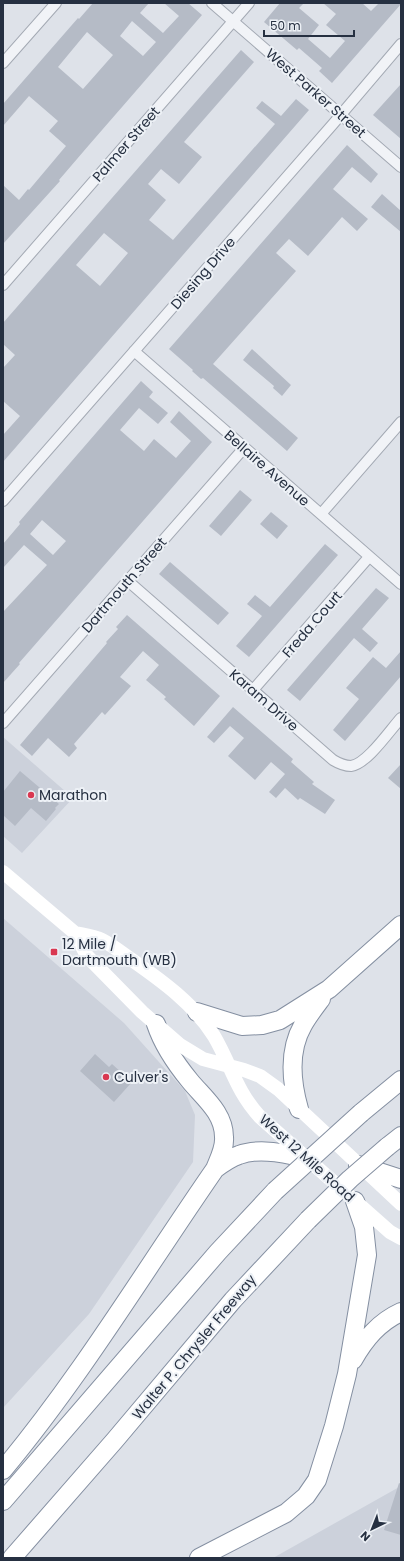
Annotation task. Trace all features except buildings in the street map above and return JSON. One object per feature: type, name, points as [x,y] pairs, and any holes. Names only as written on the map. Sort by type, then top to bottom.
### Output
[{"type":"highway","points":[[196,1012],[242,1026],[262,1025],[280,1020],[329,989],[401,924]]},
{"type":"highway","points":[[300,1109],[293,1086],[292,1071],[295,1042],[303,1024],[329,989]]},
{"type":"highway","points":[[3,1470],[39,1425],[78,1372],[215,1169],[223,1147],[225,1138],[221,1122],[212,1106],[172,1057],[159,1034],[156,1024]]},
{"type":"highway","points":[[3,1501],[54,1444],[218,1252],[275,1191],[361,1113],[401,1080]]},
{"type":"highway","name":"Walter P. Chrysler Freeway","points":[[12,1558],[115,1440],[233,1300],[308,1220],[350,1179],[401,1136]]},
{"type":"highway","points":[[215,1169],[240,1154],[251,1152],[293,1155],[312,1162]]},
{"type":"highway","points":[[358,1165],[401,1179]]},
{"type":"highway","points":[[199,1558],[273,1521],[297,1505],[306,1496],[317,1480],[334,1426],[347,1374],[367,1254],[364,1227],[355,1201]]},
{"type":"highway","points":[[347,1374],[355,1356],[371,1334],[384,1321],[401,1312]]},
{"type":"main road","name":"West 12 Mile Road","points":[[3,872],[75,933],[87,956],[117,988],[180,1045],[203,1059],[260,1076],[278,1089],[401,1204]]},
{"type":"main road","name":"West 12 Mile Road","points":[[75,933],[101,940],[115,948],[159,980],[196,1012],[213,1035],[242,1095],[250,1106],[260,1117],[390,1232],[401,1238]]},
{"type":"street","points":[[3,63],[56,3]]},
{"type":"street","name":"West Parker Street","points":[[212,3],[401,168]]},
{"type":"street","name":"Palmer Street","points":[[3,285],[249,3]]},
{"type":"street","name":"Diesing Drive","points":[[3,500],[401,44]]},
{"type":"street","name":"Bellaire Avenue","points":[[134,351],[401,584]]},
{"type":"street","points":[[321,514],[401,422]]},
{"type":"street","name":"Dartmouth Street","points":[[3,723],[244,448]]},
{"type":"street","name":"Freda Court","points":[[254,690],[370,556]]},
{"type":"street","name":"Karam Drive","points":[[128,581],[333,760],[340,764],[349,766],[361,762],[401,718]]},
{"type":"shaded area","points":[[3,737],[73,798],[22,853],[3,836]]},
{"type":"shaded area","points":[[3,918],[124,1023],[185,1091],[195,1115],[193,1162],[89,1314],[3,1408]]},
{"type":"shaded area","points":[[401,1486],[401,1558],[273,1558]]},
{"type":"place","name":"Marathon","points":[[31,795]]},
{"type":"place","name":"12 Mile / Dartmouth (WB)","points":[[54,952]]},
{"type":"place","name":"Culver's","points":[[106,1077]]}]
